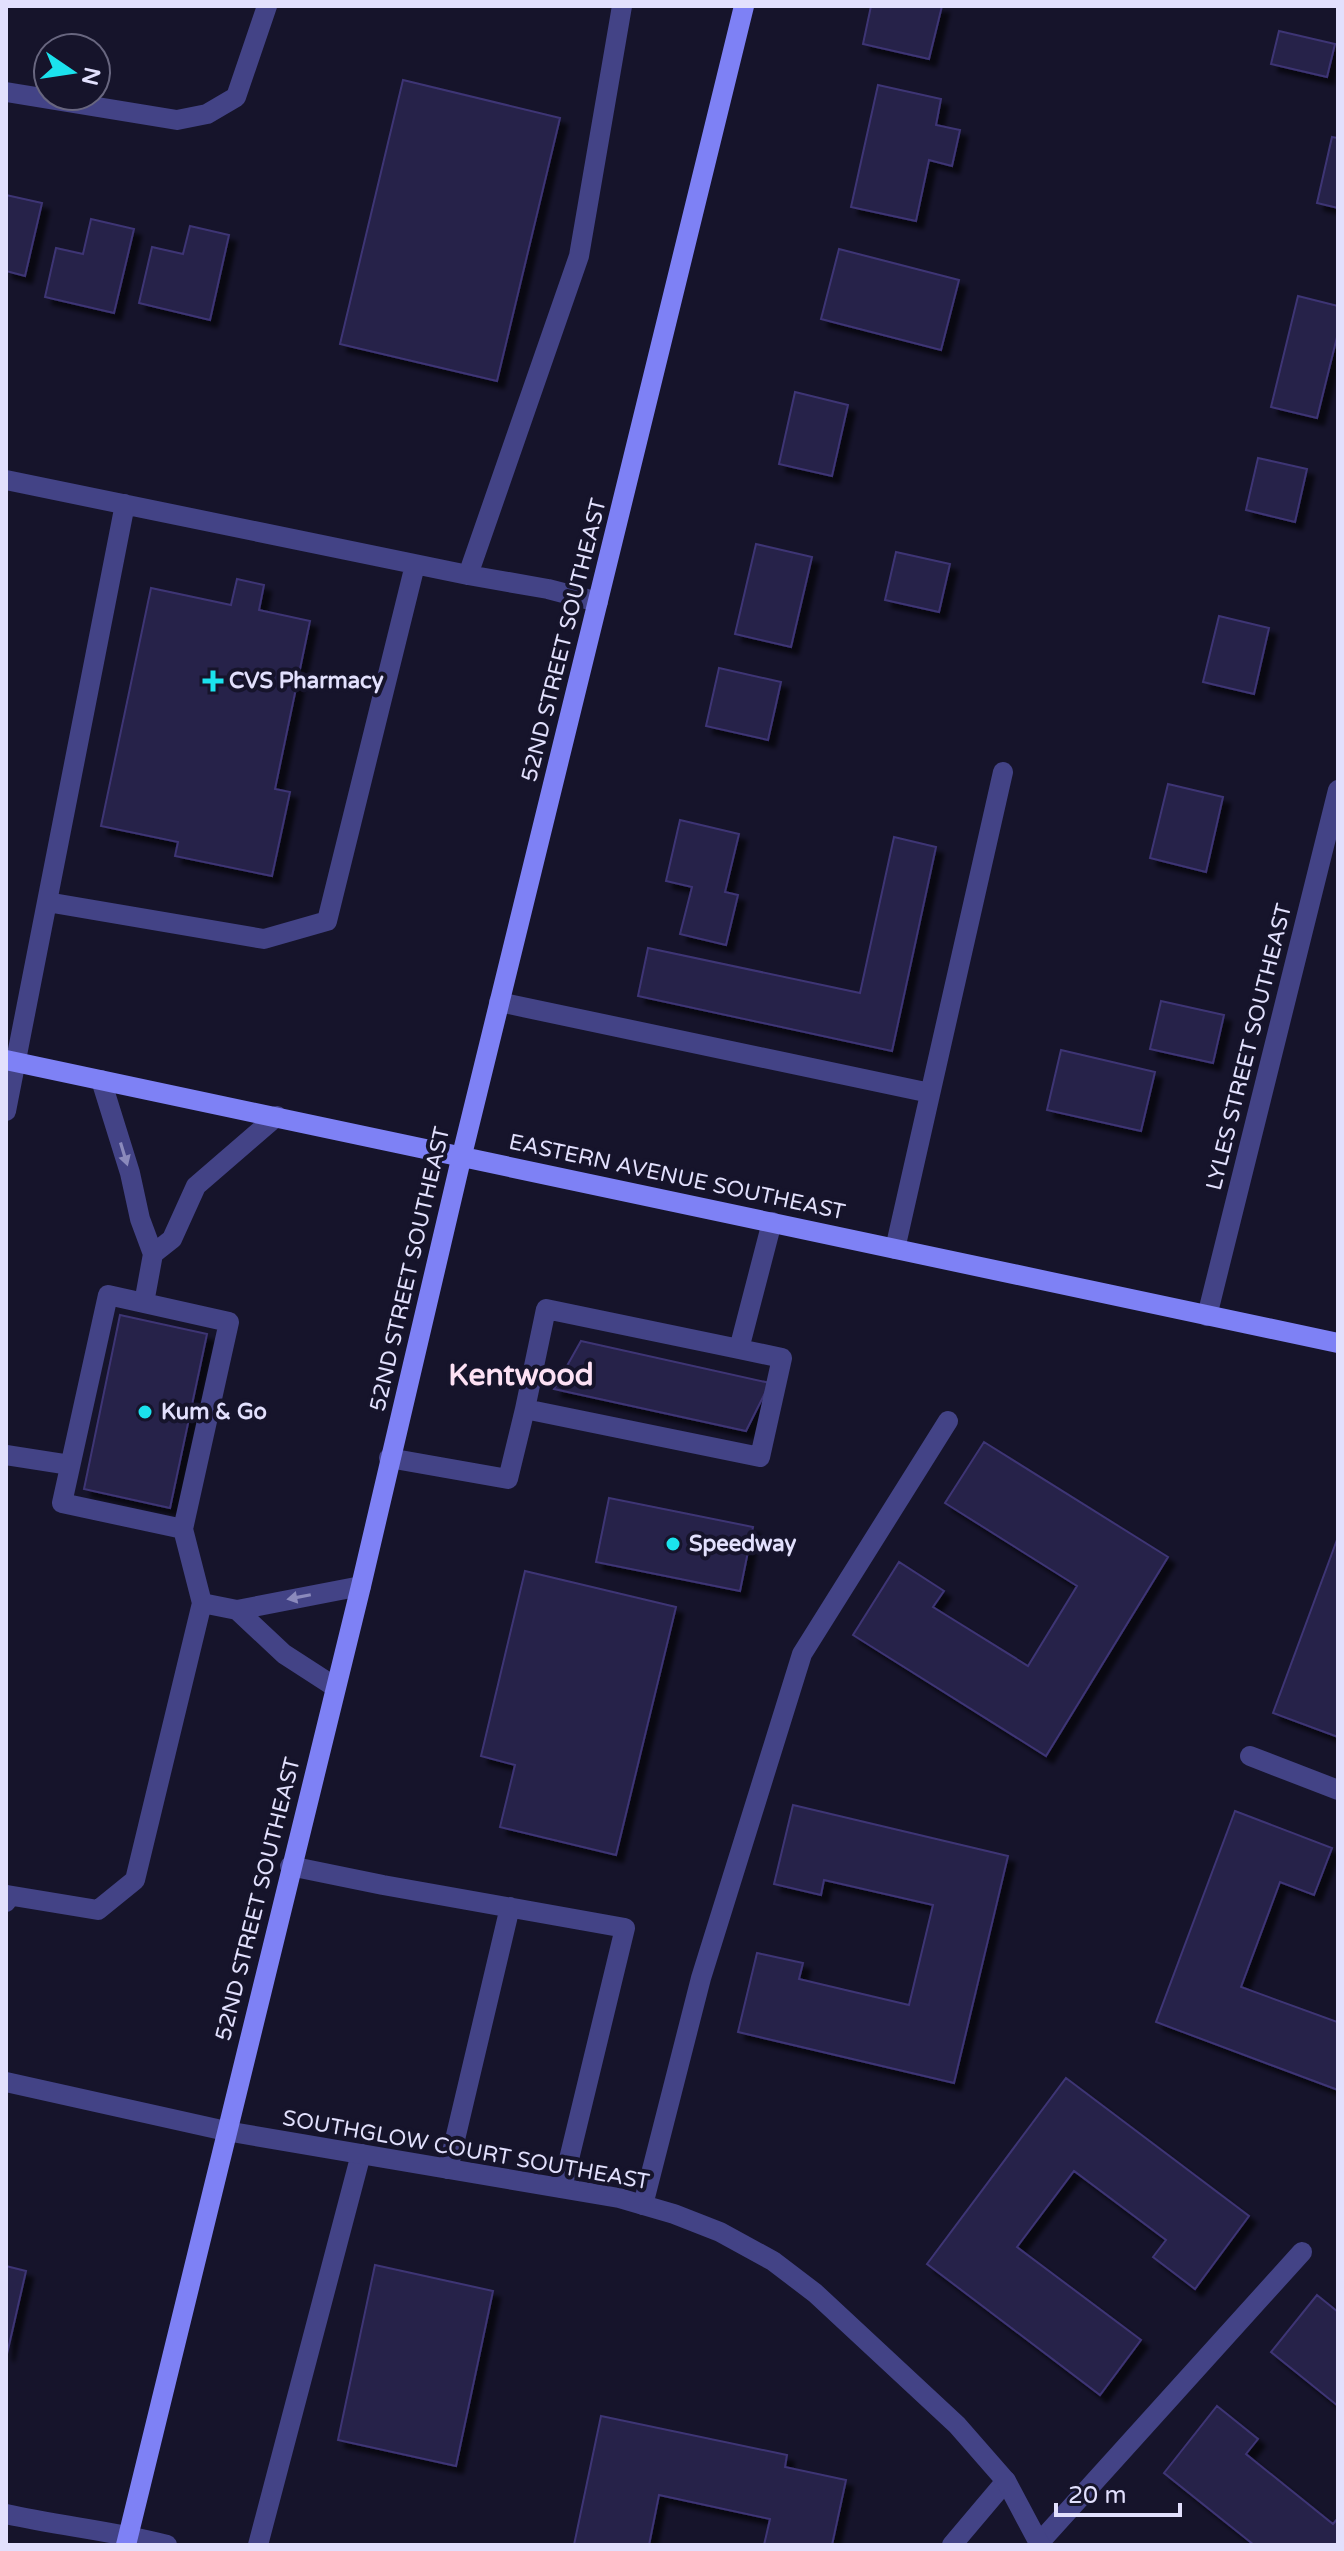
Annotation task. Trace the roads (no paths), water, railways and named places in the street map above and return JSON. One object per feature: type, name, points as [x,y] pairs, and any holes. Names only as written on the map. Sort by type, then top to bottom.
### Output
[{"type":"main road","name":"52ND STREET SOUTHEAST","points":[[128,2540],[290,1866],[361,1586],[499,1002],[744,6]]},
{"type":"main road","name":"EASTERN AVENUE SOUTHEAST","points":[[11,1061],[1338,1343]]},
{"type":"street","points":[[6,92],[177,120],[207,114],[236,97],[267,6]]},
{"type":"street","points":[[468,575],[579,256],[622,6]]},
{"type":"street","points":[[6,480],[415,565],[548,589],[598,602]]},
{"type":"street","points":[[6,1111],[11,1061],[47,902],[125,504]]},
{"type":"street","points":[[47,902],[264,939],[327,921],[415,565]]},
{"type":"street","points":[[895,1249],[1003,772]]},
{"type":"street","name":"LYLES STREET SOUTHEAST","points":[[1207,1316],[1338,790]]},
{"type":"street","points":[[499,1002],[930,1093]]},
{"type":"street","points":[[101,1080],[130,1173],[140,1219],[153,1254],[144,1303]]},
{"type":"street","points":[[153,1254],[172,1239],[196,1186],[277,1116]]},
{"type":"street","points":[[739,1349],[772,1222]]},
{"type":"street","points":[[6,1902],[7,1895],[98,1910],[135,1880],[202,1603],[183,1529],[190,1457],[206,1381],[229,1322],[108,1295],[102,1359],[86,1434],[70,1465],[62,1503],[183,1529]]},
{"type":"street","points":[[389,1458],[508,1479],[546,1309],[782,1358],[760,1457],[525,1409]]},
{"type":"street","points":[[643,2205],[701,1978],[802,1654],[948,1421]]},
{"type":"street","points":[[6,1455],[70,1465]]},
{"type":"street","points":[[202,1603],[237,1610],[361,1586]]},
{"type":"street","points":[[237,1610],[284,1654],[335,1687]]},
{"type":"street","points":[[1250,1756],[1338,1790]]},
{"type":"street","points":[[290,1866],[625,1928],[562,2188]]},
{"type":"street","points":[[448,2169],[510,1907]]},
{"type":"street","name":"SOUTHGLOW COURT SOUTHEAST","points":[[6,2082],[226,2131],[562,2188],[643,2205],[720,2232],[773,2261],[815,2293],[957,2425],[1006,2481],[1039,2544]]},
{"type":"street","points":[[258,2545],[361,2154]]},
{"type":"street","points":[[1039,2544],[1302,2252]]},
{"type":"street","points":[[952,2545],[1006,2481]]},
{"type":"street","points":[[6,2514],[128,2540],[167,2545]]},
{"type":"place","name":"CVS Pharmacy","points":[[213,681]]},
{"type":"place","name":"Kum & Go","points":[[145,1412]]},
{"type":"place","name":"Speedway","points":[[673,1544]]},
{"type":"district","name":"Kentwood","points":[[521,1375]]}]
